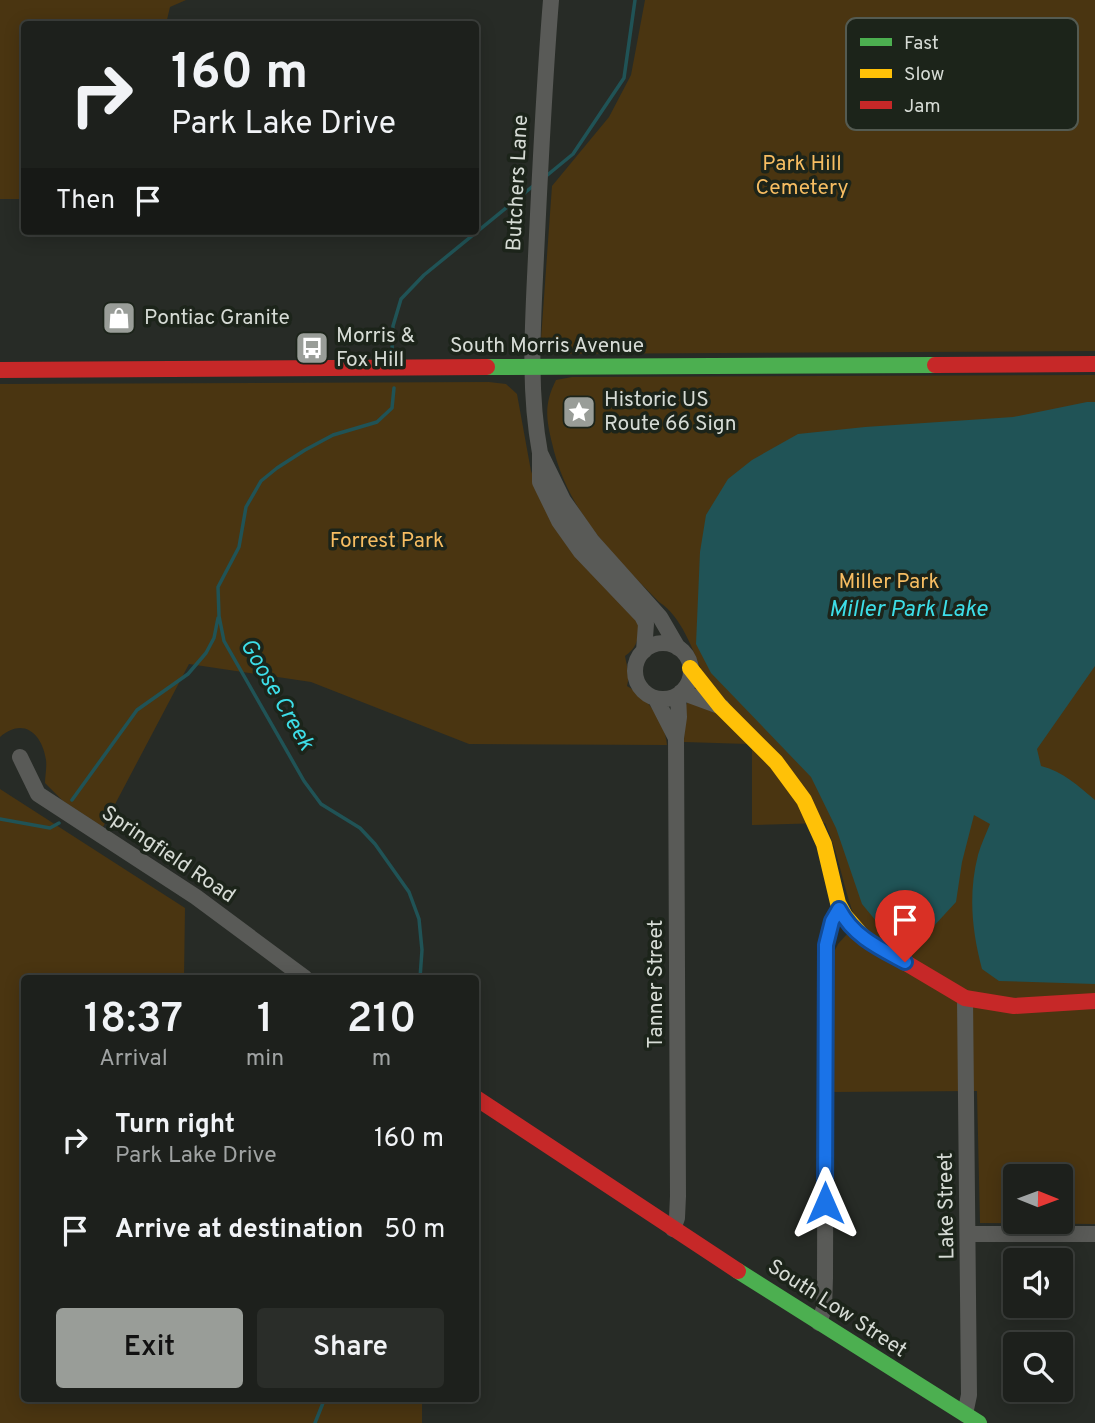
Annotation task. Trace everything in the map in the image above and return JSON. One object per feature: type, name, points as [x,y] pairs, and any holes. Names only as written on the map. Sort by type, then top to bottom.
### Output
[{"type":"street","name":"Butchers Lane","points":[[532,368],[540,172],[551,0]]},
{"type":"street","name":"South Morris Avenue","points":[[0,370],[1095,364]]},
{"type":"street","points":[[532,368],[540,482],[559,521],[581,552],[642,616],[646,624],[644,651],[636,663],[637,681],[641,689],[656,698],[664,699],[680,694],[722,707]]},
{"type":"street","points":[[540,453],[563,500],[585,531],[660,617],[691,668],[722,707],[745,728],[789,779],[807,805],[823,841],[839,909],[856,932],[868,942],[965,998],[1010,1006],[1095,1001]]},
{"type":"street","points":[[644,651],[660,644],[678,648]]},
{"type":"street","points":[[680,694],[689,681],[691,668]]},
{"type":"street","name":"Tanner Street","points":[[673,1229],[677,1218],[678,1196],[676,738],[680,694]]},
{"type":"street","name":"Tanner Street","points":[[656,698],[676,738]]},
{"type":"street","name":"Springfield Road","points":[[20,757],[38,794],[196,897],[301,975]]},
{"type":"street","points":[[819,1322],[824,1308],[825,1288],[826,945],[832,921],[839,909]]},
{"type":"street","name":"Lake Street","points":[[965,998],[969,1395],[972,1418]]},
{"type":"street","points":[[479,1100],[673,1229]]},
{"type":"street","name":"South Low Street","points":[[673,1229],[972,1418]]},
{"type":"street","points":[[968,1234],[1095,1234]]},
{"type":"green space","points":[[0,0],[186,0],[170,7],[167,21],[21,21],[21,199],[0,199]]},
{"type":"green space","name":"Park Hill Cemetery","points":[[645,0],[1095,0],[1095,351],[551,354],[544,349],[541,339],[552,186],[609,117],[631,75]]},
{"type":"green space","name":"Miller Park","points":[[1095,375],[1095,1224],[1073,1224],[1073,1164],[1003,1164],[1003,1223],[980,1223],[977,1091],[833,1092],[834,952],[857,923],[830,835],[825,823],[752,825],[752,748],[748,744],[684,742],[685,707],[703,673],[674,616],[608,549],[568,490],[548,426],[548,404],[556,380],[572,377]]},
{"type":"green space","name":"Forrest Park","points":[[0,384],[506,384],[517,394],[531,471],[547,511],[638,622],[637,641],[625,656],[629,676],[627,686],[654,711],[663,727],[667,745],[469,744],[311,682],[189,664],[103,827],[63,801],[45,783],[46,760],[36,736],[24,728],[16,728],[0,737]]},
{"type":"green space","points":[[0,789],[185,908],[184,975],[21,975],[21,1402],[422,1402],[422,1423],[0,1423]]},
{"type":"water","name":"Miller Park Lake","points":[[1095,402],[1095,666],[1037,749],[1041,766],[1063,775],[1095,800],[1095,984],[999,981],[982,969],[973,912],[975,870],[990,824],[974,815],[962,862],[956,902],[932,928],[916,938],[901,941],[881,927],[862,904],[836,828],[811,777],[711,673],[696,644],[700,552],[706,515],[728,479],[752,460],[798,434],[1013,417]]},
{"type":"waterway","name":"Goose Creek","points":[[545,177],[573,154],[624,78],[635,0]]},
{"type":"waterway","name":"Goose Creek","points":[[479,230],[533,186]]},
{"type":"waterway","name":"Goose Creek","points":[[392,350],[393,326],[401,299],[424,275],[473,235]]},
{"type":"waterway","name":"Goose Creek","points":[[394,388],[392,408],[377,422],[333,435],[305,450],[261,481],[246,507],[239,547],[218,587],[219,616],[224,641],[304,781],[321,804],[360,828],[375,844],[409,892],[419,919],[422,950],[420,975]]},
{"type":"waterway","points":[[72,800],[137,710],[188,674],[206,653],[214,638],[218,618]]},
{"type":"waterway","points":[[0,819],[50,828],[59,823]]},
{"type":"waterway","name":"Goose Creek","points":[[315,1423],[323,1402]]},
{"type":"traffic: fast","points":[[487,367],[935,365]]},
{"type":"traffic: fast","points":[[738,1271],[979,1423]]},
{"type":"traffic: slow","points":[[690,668],[720,706],[776,762],[804,800],[824,844],[838,903],[845,916],[864,938]]},
{"type":"traffic: jam","points":[[935,365],[1095,364]]},
{"type":"traffic: jam","points":[[0,370],[487,367]]},
{"type":"traffic: jam","points":[[864,938],[965,998],[1014,1006],[1095,1001]]},
{"type":"traffic: jam","points":[[479,1100],[738,1271]]},
{"type":"place","name":"Pontiac Granite","points":[[119,318]]},
{"type":"place","name":"Morris & Fox Hill","points":[[312,348]]},
{"type":"place","name":"Historic US Route 66 Sign","points":[[579,412]]},
{"type":"route","points":[[825,1203],[826,945],[828,932],[839,909],[846,921],[868,942],[905,962]]}]
